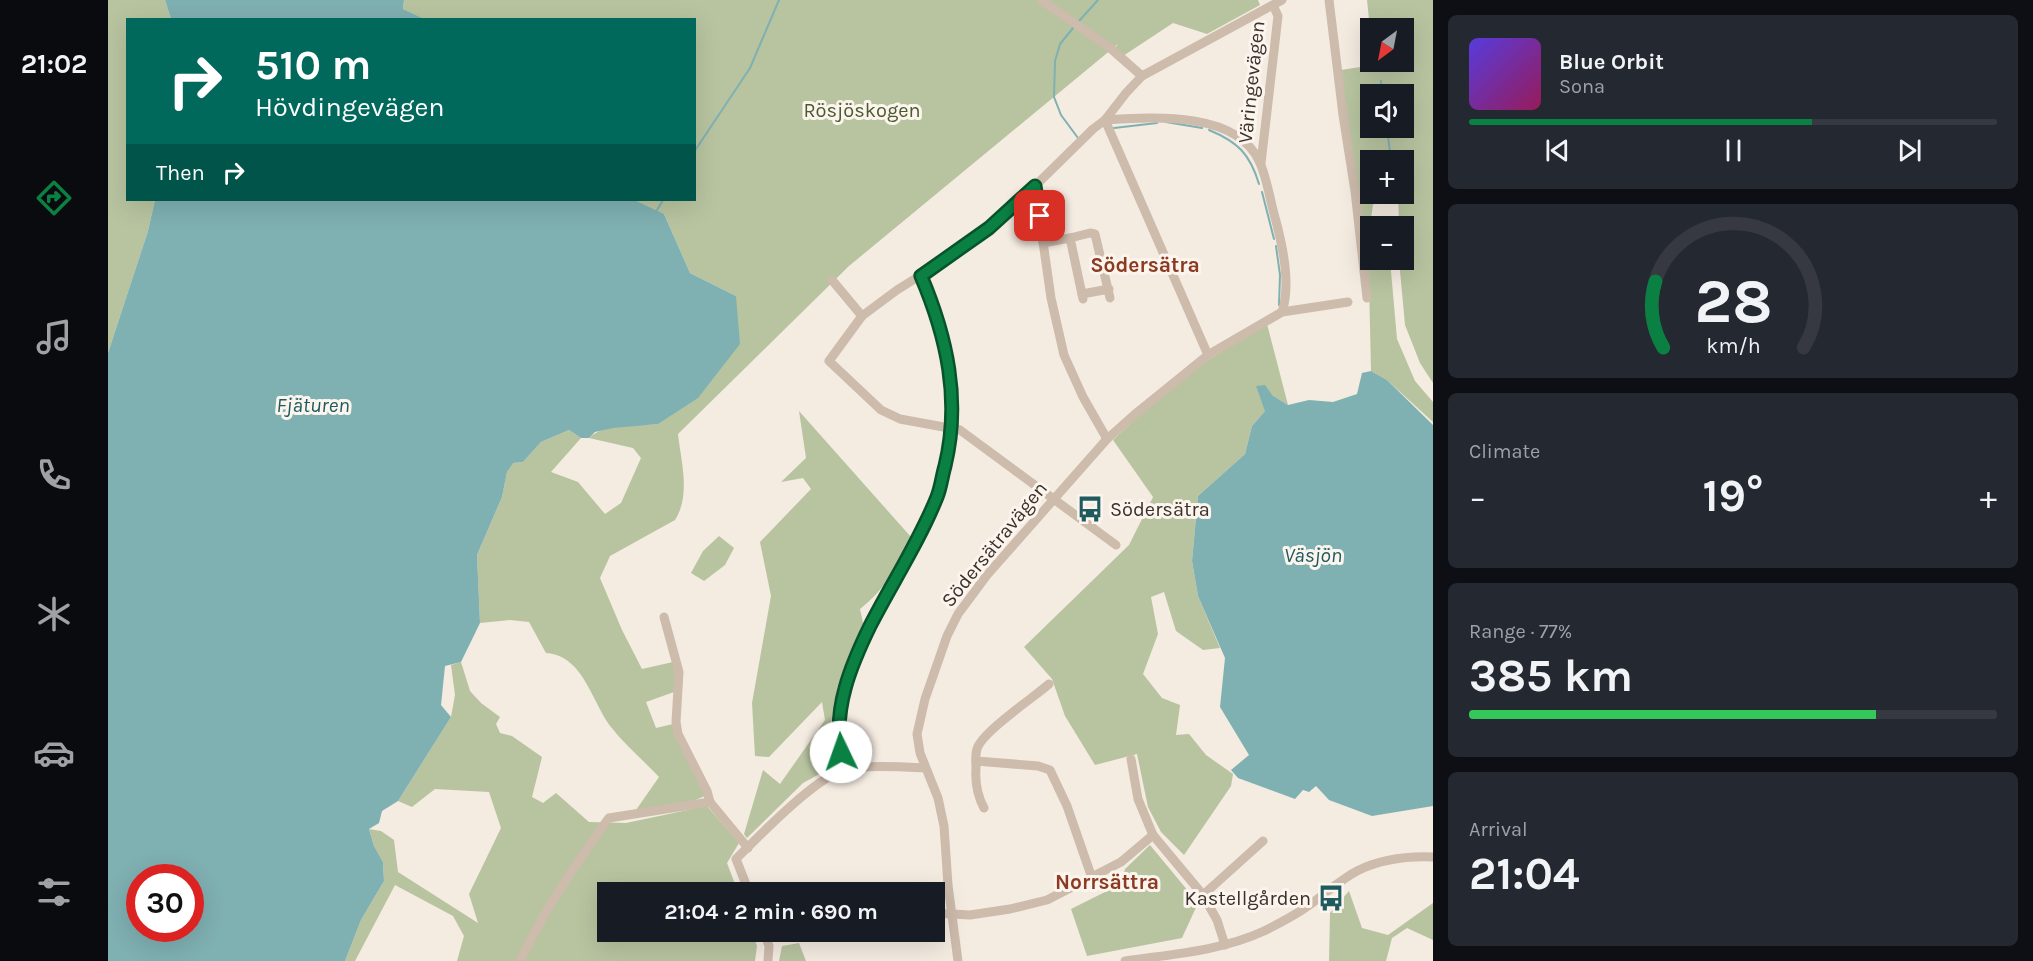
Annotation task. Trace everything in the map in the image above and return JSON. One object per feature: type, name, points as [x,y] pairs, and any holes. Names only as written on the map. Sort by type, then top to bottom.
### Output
[{"type":"street","points":[[1041,0],[1109,47],[1142,76]]},
{"type":"street","points":[[1329,0],[1367,298]]},
{"type":"street","points":[[1116,545],[960,430],[900,419],[881,410],[829,361],[862,316],[989,228],[1105,120],[1142,76],[1277,2]]},
{"type":"street","name":"Väringevägen","points":[[1261,163],[1278,16],[1277,2]]},
{"type":"street","points":[[1105,120],[1154,116],[1189,120],[1217,126],[1249,146],[1261,163],[1281,240],[1285,296],[1282,312]]},
{"type":"street","points":[[1105,120],[1208,355]]},
{"type":"street","points":[[1035,186],[1051,298],[1064,355],[1107,439]]},
{"type":"street","points":[[1043,243],[1090,232],[1095,234],[1109,294],[1083,297],[1070,238]]},
{"type":"street","points":[[844,770],[838,735],[844,689],[861,644],[938,496],[952,428],[952,389],[948,356],[934,306],[921,276]]},
{"type":"street","points":[[832,280],[862,316]]},
{"type":"street","name":"Södersätravägen","points":[[958,961],[944,826],[938,798],[920,753],[917,734],[926,699],[951,628],[966,602],[1053,498],[1107,439],[1208,355],[1282,312],[1348,302]]},
{"type":"street","points":[[664,616],[679,672],[675,722],[678,734],[707,791],[710,802],[748,848]]},
{"type":"street","points":[[984,808],[979,799],[975,780],[977,748],[986,734],[1049,684]]},
{"type":"street","points":[[1131,759],[1138,799],[1153,835],[1203,895],[1216,920],[1225,945]]},
{"type":"street","points":[[976,761],[1038,766],[1050,770],[1067,806],[1092,878]]},
{"type":"street","points":[[745,882],[736,859],[812,789],[844,770],[925,768]]},
{"type":"street","points":[[520,961],[570,871],[609,818],[710,802]]},
{"type":"street","points":[[945,914],[970,915],[1047,900],[1121,862],[1153,835]]},
{"type":"street","points":[[1203,895],[1263,841]]},
{"type":"street","points":[[1126,961],[1225,945],[1265,930],[1303,910],[1358,871],[1385,861],[1410,856],[1433,857]]},
{"type":"street","points":[[768,942],[768,961]]},
{"type":"green space","points":[[108,0],[165,0],[171,18],[126,18],[126,201],[155,201],[148,231],[108,353]]},
{"type":"green space","name":"Rösjöskogen","points":[[404,0],[1258,0],[1260,5],[1207,34],[1173,23],[1123,56],[1115,48],[1118,44],[849,266],[678,434],[684,489],[683,500],[675,520],[610,556],[600,578],[622,630],[642,669],[673,662],[676,680],[674,692],[646,702],[656,728],[673,724],[705,796],[693,801],[636,810],[659,777],[611,727],[578,671],[559,656],[546,653],[529,622],[510,620],[480,623],[477,555],[502,497],[507,472],[512,463],[523,462],[541,442],[569,430],[581,438],[551,472],[578,482],[605,514],[621,503],[641,458],[633,448],[589,438],[595,433],[612,428],[658,424],[736,296],[690,273],[664,214],[597,201],[696,201],[696,18],[421,18],[403,9]]},
{"type":"green space","points":[[1367,0],[1433,0],[1433,383],[1420,363],[1405,325],[1400,270],[1414,270],[1414,216],[1399,216],[1398,204],[1414,204],[1414,150],[1360,150],[1360,204],[1374,204],[1371,216],[1360,216],[1341,70],[1360,67],[1360,72],[1414,72],[1414,18],[1369,18]]},
{"type":"green space","points":[[1367,270],[1391,270],[1397,339],[1415,381],[1433,402],[1433,422],[1387,380],[1371,371]]},
{"type":"green space","points":[[1267,324],[1288,405],[1272,395],[1265,411],[1252,426],[1245,454],[1198,496],[1192,561],[1198,596],[1220,648],[1203,650],[1176,631],[1164,592],[1151,597],[1158,634],[1143,674],[1162,698],[1180,705],[1176,735],[1189,734],[1206,755],[1233,774],[1231,786],[1184,855],[1161,832],[1148,807],[1137,754],[1095,765],[1065,716],[1052,679],[1024,647],[1129,545],[1153,497],[1113,440],[1161,395],[1210,359]]},
{"type":"green space","points":[[799,411],[911,537],[884,585],[860,609],[863,623],[838,685],[829,735],[834,766],[803,783],[747,838],[744,834],[763,770],[780,784],[825,720],[822,702],[769,757],[755,756],[752,703],[771,596],[760,542],[811,489],[803,478],[781,482],[806,458]]},
{"type":"green space","points":[[719,536],[734,548],[725,565],[704,581],[691,573],[703,551]]},
{"type":"green space","points":[[461,662],[470,691],[481,703],[500,717],[496,724],[500,733],[512,736],[542,757],[532,797],[543,803],[556,793],[589,822],[626,823],[707,806],[739,843],[727,863],[734,882],[597,882],[597,942],[756,942],[755,961],[457,961],[464,936],[453,916],[395,885],[355,961],[345,961],[361,920],[384,881],[383,862],[374,846],[369,829],[381,831],[394,840],[398,872],[478,923],[469,894],[501,828],[489,792],[435,789],[412,807],[398,801],[451,717],[455,695],[451,665]]},
{"type":"green space","points":[[1150,845],[1198,903],[1182,938],[1087,956],[1071,909],[1121,884],[1125,869]]},
{"type":"green space","points":[[1349,891],[1362,928],[1388,935],[1433,903],[1433,940],[1407,928],[1392,938],[1386,961],[1329,961],[1330,913]]},
{"type":"green space","points":[[799,943],[806,961],[779,961],[782,946]]},
{"type":"water","points":[[165,0],[404,0],[403,9],[422,18],[171,18]]},
{"type":"water","name":"Fjäturen","points":[[155,201],[636,201],[664,214],[690,273],[736,296],[740,344],[698,398],[658,424],[613,428],[595,432],[589,438],[581,438],[569,430],[541,442],[523,462],[513,463],[507,472],[502,497],[477,555],[480,623],[461,662],[445,666],[441,705],[451,717],[398,801],[382,811],[379,823],[369,829],[374,846],[383,862],[384,881],[361,920],[345,961],[108,961],[108,353],[148,231]]},
{"type":"water","name":"Väsjön","points":[[1371,371],[1387,380],[1433,425],[1433,806],[1372,816],[1329,800],[1316,786],[1309,792],[1303,790],[1295,799],[1238,778],[1231,770],[1249,755],[1220,707],[1225,658],[1198,596],[1192,561],[1198,496],[1245,454],[1252,426],[1265,411],[1256,386],[1265,385],[1272,395],[1288,405],[1309,400],[1333,402],[1357,394],[1362,373]]},
{"type":"waterway","points":[[696,149],[750,68],[779,0]]},
{"type":"waterway","points":[[1079,21],[1098,0]]},
{"type":"waterway","points":[[1073,28],[1060,44],[1055,61],[1054,97],[1061,115],[1078,138]]},
{"type":"waterway","points":[[1166,122],[1202,128]]},
{"type":"waterway","points":[[1114,128],[1157,123]]},
{"type":"waterway","points":[[1209,130],[1228,139],[1242,150],[1259,184]]},
{"type":"waterway","points":[[1388,138],[1390,150]]},
{"type":"waterway","points":[[1262,192],[1274,239]]},
{"type":"waterway","points":[[657,210],[662,201]]},
{"type":"waterway","points":[[1276,246],[1280,275],[1279,305]]},
{"type":"place","name":"Södersätra","points":[[1090,509]]},
{"type":"place","name":"Kastellgården","points":[[1331,898]]},
{"type":"district","name":"Södersätra","points":[[1145,265]]},
{"type":"district","name":"Norrsättra","points":[[1107,882]]},
{"type":"route","points":[[841,752],[838,735],[844,689],[861,644],[938,496],[948,454],[952,428],[952,389],[948,356],[934,306],[921,276],[989,228],[1035,186],[1040,216]]}]
